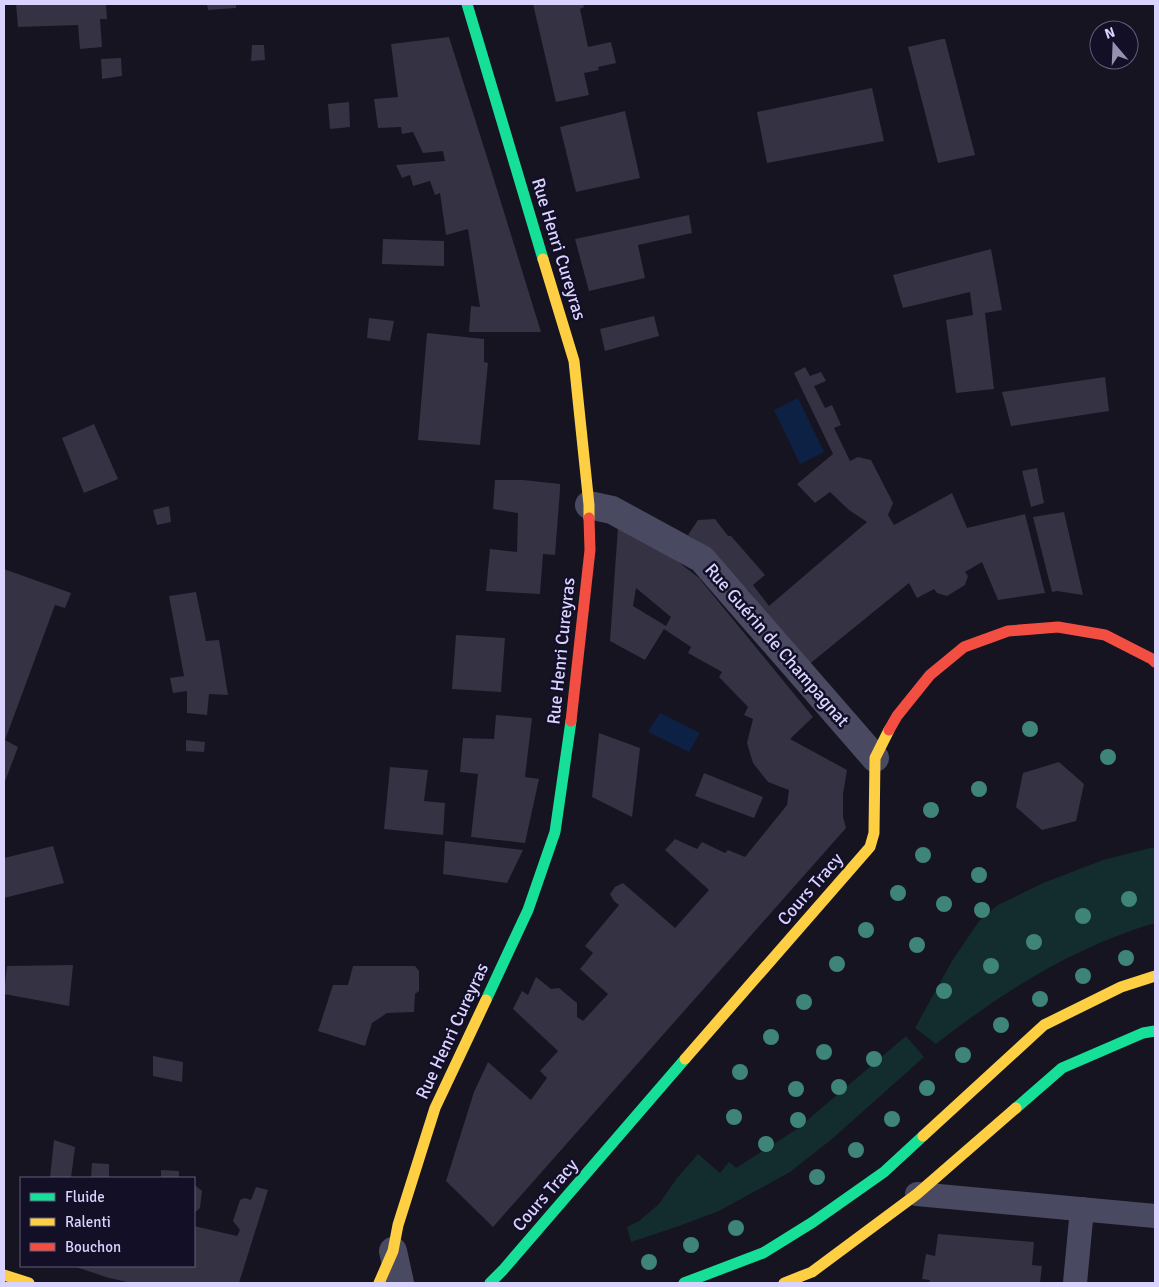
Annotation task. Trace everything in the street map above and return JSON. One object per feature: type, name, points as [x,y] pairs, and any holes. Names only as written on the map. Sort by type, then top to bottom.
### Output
[{"type":"main road","name":"Rue Henri Cureyras","points":[[379,1283],[393,1251],[398,1225],[435,1108],[528,910],[555,832],[572,712],[590,550],[589,505],[574,361],[467,4]]},
{"type":"main road","name":"Cours Tracy","points":[[490,1283],[870,847],[874,834],[875,758],[897,716],[930,675],[964,647],[1008,631],[1058,627],[1105,635],[1155,662]]},
{"type":"main road","points":[[684,1283],[763,1253],[813,1222],[884,1172],[1044,1025],[1121,987],[1155,976]]},
{"type":"main road","points":[[784,1283],[805,1278],[917,1194],[1062,1068],[1143,1033],[1155,1030]]},
{"type":"main road","points":[[4,1275],[29,1283]]},
{"type":"street","name":"Rue Guérin de Champagnat","points":[[589,505],[612,510],[702,558],[875,758]]},
{"type":"street","points":[[393,1251],[400,1283]]},
{"type":"lane","points":[[917,1194],[1155,1216]]},
{"type":"lane","points":[[1075,1283],[1082,1209]]},
{"type":"green space","points":[[1155,848],[1155,923],[1096,945],[1040,973],[1013,989],[936,1044],[915,1028],[952,961],[979,921],[998,905],[1043,883],[1103,860]]},
{"type":"green space","points":[[906,1036],[924,1057],[832,1139],[790,1172],[719,1211],[631,1242],[627,1227],[639,1221],[659,1204],[677,1178],[698,1154],[720,1173],[729,1162],[736,1168],[797,1129]]},
{"type":"water","points":[[798,398],[824,452],[800,464],[774,410]]},
{"type":"water","points":[[660,713],[700,733],[689,752],[648,732]]},
{"type":"building","points":[[16,4],[106,4],[107,19],[100,19],[102,47],[80,49],[78,25],[18,27]]},
{"type":"building","points":[[207,4],[236,4],[236,8],[208,10]]},
{"type":"building","points":[[533,4],[583,4],[584,7],[580,9],[588,47],[611,42],[616,63],[598,67],[599,70],[584,73],[589,95],[556,102]]},
{"type":"building","points":[[449,37],[541,332],[469,332],[471,306],[480,307],[468,229],[446,235],[440,193],[435,195],[430,181],[413,186],[410,175],[402,178],[396,165],[445,161],[443,151],[423,153],[413,132],[402,134],[401,127],[378,128],[374,99],[398,97],[391,44]]},
{"type":"building","points":[[945,39],[975,155],[938,163],[908,47]]},
{"type":"building","points":[[252,45],[264,45],[265,60],[251,61]]},
{"type":"building","points":[[121,58],[122,76],[102,79],[101,59]]},
{"type":"building","points":[[872,88],[884,141],[767,163],[757,112]]},
{"type":"building","points":[[349,102],[350,127],[330,129],[328,104]]},
{"type":"building","points":[[625,111],[640,178],[576,192],[560,127]]},
{"type":"building","points":[[689,215],[692,233],[638,245],[645,278],[589,291],[575,239]]},
{"type":"building","points":[[383,239],[444,241],[444,266],[382,264]]},
{"type":"building","points":[[991,249],[1002,310],[985,313],[994,389],[956,393],[946,320],[973,315],[970,292],[903,308],[893,275]]},
{"type":"building","points":[[654,316],[659,336],[605,351],[600,329]]},
{"type":"building","points":[[369,318],[394,321],[390,341],[367,338]]},
{"type":"building","points":[[427,333],[484,339],[484,362],[488,363],[480,445],[418,440]]},
{"type":"building","points":[[805,367],[810,376],[821,372],[826,381],[814,386],[825,408],[832,405],[841,425],[834,428],[850,461],[858,457],[871,460],[893,503],[888,515],[894,525],[952,493],[967,528],[1025,514],[1045,593],[998,600],[982,562],[965,572],[968,576],[965,585],[947,596],[937,593],[934,589],[917,598],[909,583],[807,666],[748,590],[745,591],[706,546],[688,535],[698,520],[715,519],[728,536],[731,536],[765,575],[753,585],[769,606],[867,522],[849,510],[830,492],[815,503],[797,484],[833,454],[794,373]]},
{"type":"building","points":[[1105,377],[1109,411],[1011,426],[1002,392]]},
{"type":"building","points":[[94,424],[118,479],[84,493],[62,438]]},
{"type":"building","points":[[1037,468],[1044,503],[1031,507],[1022,471]]},
{"type":"building","points":[[495,480],[523,480],[560,484],[555,555],[543,554],[540,594],[486,591],[490,549],[517,552],[518,513],[493,509]]},
{"type":"building","points":[[169,506],[171,522],[157,525],[153,510]]},
{"type":"building","points":[[1064,512],[1083,595],[1052,592],[1033,517]]},
{"type":"building","points":[[618,527],[672,557],[699,578],[813,717],[790,739],[847,770],[843,794],[843,817],[846,828],[493,1227],[446,1181],[474,1092],[488,1062],[531,1100],[547,1078],[540,1071],[558,1051],[513,1009],[522,991],[528,995],[536,977],[551,989],[559,988],[577,1003],[577,1017],[583,1021],[608,994],[580,969],[593,953],[585,946],[619,905],[610,894],[615,887],[623,883],[675,928],[709,890],[665,850],[675,839],[697,849],[702,842],[725,853],[728,850],[745,857],[787,805],[789,790],[768,782],[753,763],[747,743],[753,719],[744,715],[748,707],[719,677],[722,672],[688,653],[691,647],[664,629],[645,660],[610,641]],"holes":[[[636,588],[671,617],[666,626],[633,606]]]},
{"type":"building","points":[[4,569],[71,593],[65,608],[55,605],[5,740],[18,747],[4,784]]},
{"type":"building","points":[[196,592],[206,641],[219,640],[228,695],[209,694],[207,715],[187,713],[187,691],[173,693],[170,678],[184,676],[169,596]]},
{"type":"building","points":[[456,635],[505,638],[501,692],[452,689]]},
{"type":"building","points":[[496,715],[532,718],[525,777],[539,779],[525,843],[471,837],[478,774],[460,772],[463,738],[494,739]]},
{"type":"building","points":[[599,733],[640,748],[632,817],[592,797]]},
{"type":"building","points":[[186,740],[205,742],[204,752],[186,751]]},
{"type":"building","points":[[1059,762],[1084,784],[1076,821],[1042,830],[1016,807],[1023,773]]},
{"type":"building","points":[[390,767],[428,770],[424,801],[445,803],[443,835],[384,829]]},
{"type":"building","points":[[704,773],[763,797],[754,818],[695,796]]},
{"type":"building","points":[[445,841],[523,850],[507,883],[443,874]]},
{"type":"building","points":[[53,846],[64,883],[4,898],[4,858]]},
{"type":"building","points":[[73,965],[69,1006],[4,994],[7,966]]},
{"type":"building","points":[[353,966],[415,966],[419,971],[419,991],[415,994],[414,1012],[387,1013],[372,1023],[365,1046],[318,1031],[333,985],[348,985]]},
{"type":"building","points":[[153,1056],[183,1062],[182,1082],[153,1076]]},
{"type":"building","points":[[54,1140],[75,1147],[71,1177],[50,1177]]},
{"type":"building","points":[[92,1163],[109,1164],[109,1177],[91,1177]]},
{"type":"building","points":[[161,1170],[179,1171],[179,1177],[161,1177]]},
{"type":"building","points":[[195,1186],[202,1191],[200,1208],[195,1212]]},
{"type":"building","points":[[256,1187],[268,1190],[239,1283],[132,1283],[109,1278],[76,1267],[195,1267],[195,1226],[237,1236],[240,1230],[233,1221],[240,1200],[245,1198],[251,1200]]},
{"type":"building","points":[[938,1234],[1034,1242],[1032,1265],[1042,1266],[1040,1283],[929,1283],[930,1280],[922,1279],[926,1254],[935,1256]]},
{"type":"traffic: fast","points":[[467,4],[543,259]]},
{"type":"traffic: fast","points":[[486,1000],[528,910],[555,832],[571,721]]},
{"type":"traffic: fast","points":[[1016,1108],[1062,1068],[1143,1033],[1155,1031]]},
{"type":"traffic: fast","points":[[490,1283],[685,1059]]},
{"type":"traffic: fast","points":[[684,1283],[763,1253],[813,1222],[884,1172],[923,1136]]},
{"type":"traffic: slow","points":[[543,259],[574,361],[589,518]]},
{"type":"traffic: slow","points":[[685,1059],[870,847],[874,833],[875,758],[889,730]]},
{"type":"traffic: slow","points":[[923,1136],[1044,1025],[1121,987],[1155,976]]},
{"type":"traffic: slow","points":[[379,1283],[393,1251],[398,1225],[435,1108],[486,1000]]},
{"type":"traffic: slow","points":[[784,1283],[812,1272],[917,1194],[1016,1108]]},
{"type":"traffic: slow","points":[[4,1275],[29,1283]]},
{"type":"traffic: jam","points":[[571,721],[590,550],[589,518]]},
{"type":"traffic: jam","points":[[889,730],[897,716],[930,675],[964,647],[1008,631],[1058,627],[1105,635],[1155,662]]}]
